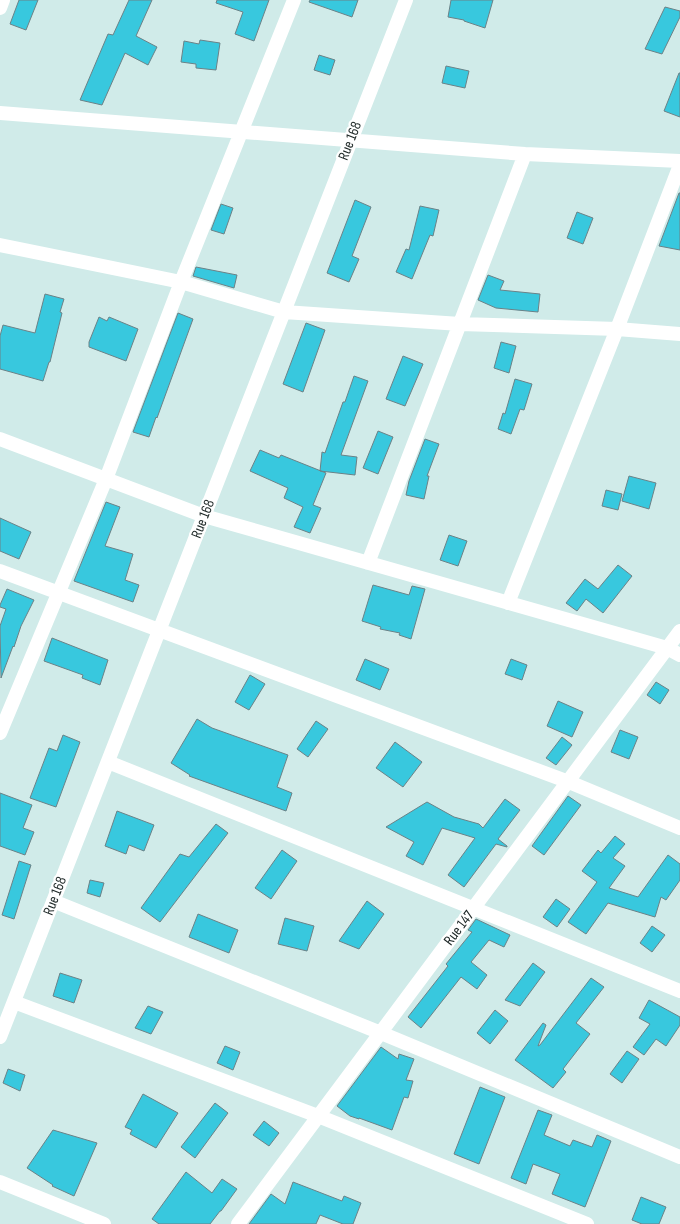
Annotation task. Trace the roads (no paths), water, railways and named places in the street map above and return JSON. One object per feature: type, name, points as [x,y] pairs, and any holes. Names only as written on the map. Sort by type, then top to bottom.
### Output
[{"type":"street","points":[[0,733],[4,712],[106,479],[181,282],[294,0]]},
{"type":"street","name":"Rue 168","points":[[0,1037],[406,0]]},
{"type":"street","points":[[0,113],[525,154],[680,161]]},
{"type":"street","points":[[368,563],[525,154]]},
{"type":"street","points":[[508,603],[680,165]]},
{"type":"street","points":[[0,246],[181,282],[284,312],[460,324],[617,329],[680,334]]},
{"type":"street","points":[[0,439],[204,516],[667,648],[680,655]]},
{"type":"street","points":[[0,571],[569,782],[680,828]]},
{"type":"street","name":"Rue 147","points":[[238,1224],[680,631]]},
{"type":"street","points":[[108,762],[680,992]]},
{"type":"street","points":[[53,901],[381,1033],[680,1157]]},
{"type":"street","points":[[14,1002],[318,1116],[587,1224]]},
{"type":"street","points":[[0,1182],[104,1224]]}]
